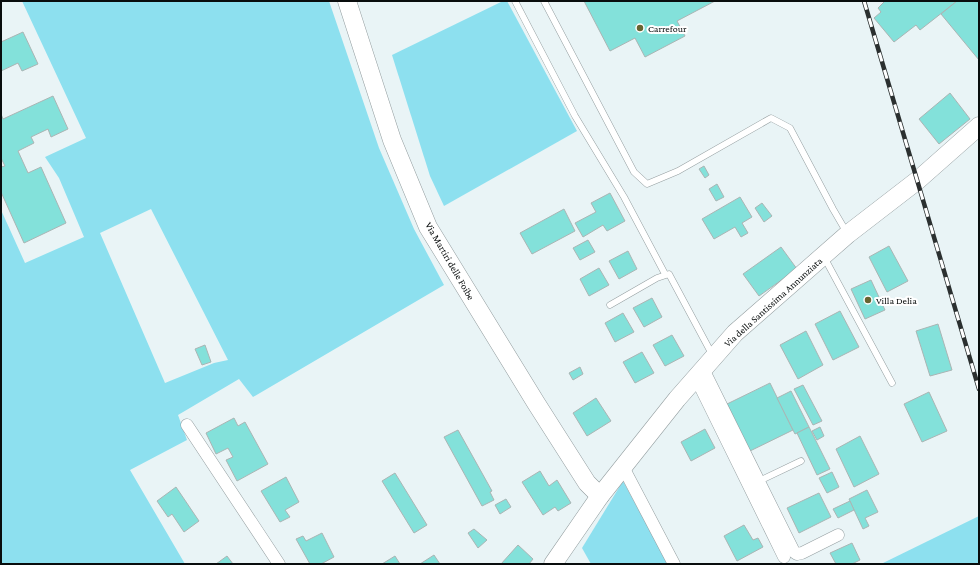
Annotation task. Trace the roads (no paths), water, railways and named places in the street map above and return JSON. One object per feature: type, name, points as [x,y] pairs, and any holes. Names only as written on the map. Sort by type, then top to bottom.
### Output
[{"type":"street","name":"Via Martiri delle Foibe","points":[[347,1],[392,140],[428,227],[536,403],[588,483],[600,496]]},
{"type":"street","name":"Via della Santissima Annunziata","points":[[553,564],[600,496],[704,368],[735,333],[823,255],[918,180],[979,126]]},
{"type":"street","points":[[704,368],[794,552],[798,554],[838,535]]},
{"type":"street","points":[[704,368],[784,557]]},
{"type":"street","points":[[187,425],[279,564]]},
{"type":"street","points":[[623,467],[674,564]]},
{"type":"lane","points":[[515,1],[575,116],[624,197],[666,274],[669,274],[672,277],[704,368]]},
{"type":"lane","points":[[544,1],[634,172],[647,184],[678,171],[771,118],[790,128],[848,234]]},
{"type":"lane","points":[[823,255],[892,384]]},
{"type":"lane","points":[[610,305],[666,274]]},
{"type":"lane","points":[[759,481],[801,460]]},
{"type":"railway","points":[[864,1],[979,389]]},
{"type":"place","name":"Carrefour","points":[[640,28]]},
{"type":"place","name":"Villa Delia","points":[[868,300]]}]
